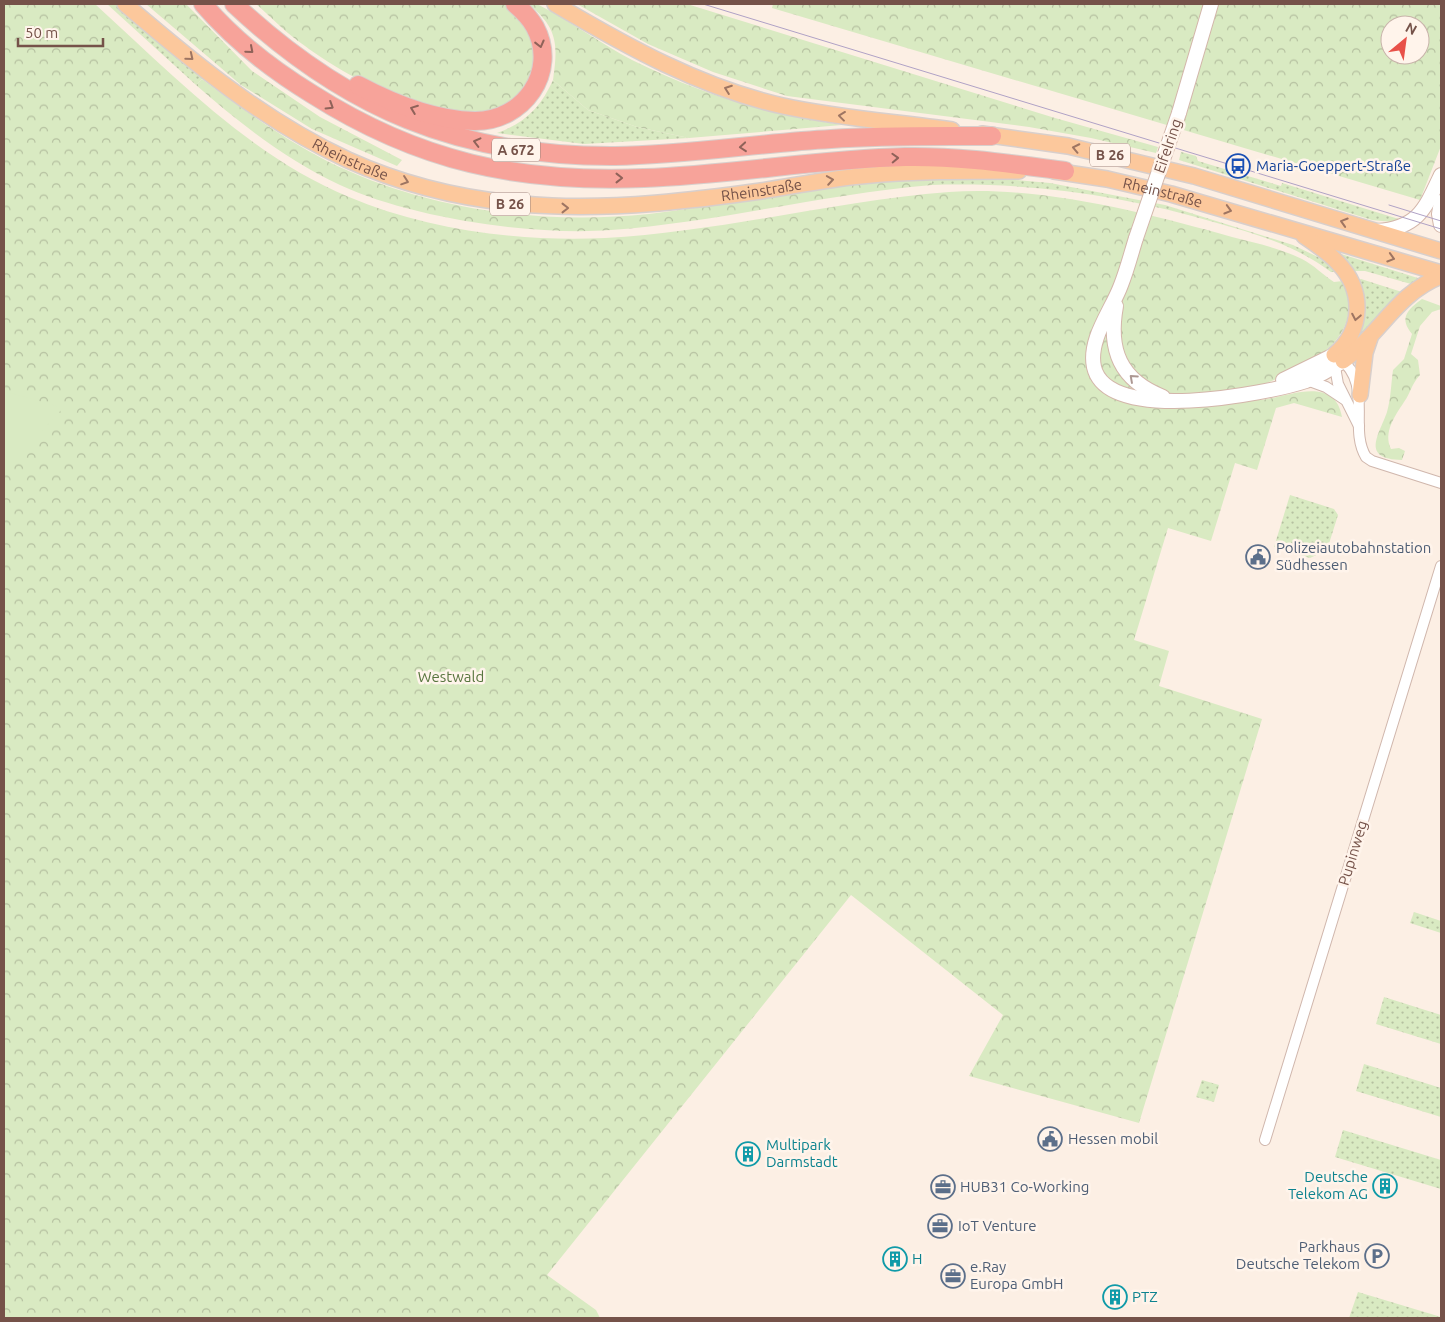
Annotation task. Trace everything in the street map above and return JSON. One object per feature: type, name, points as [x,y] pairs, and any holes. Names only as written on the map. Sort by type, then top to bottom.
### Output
[{"type":"highway","name":"A 672","points":[[203,4],[221,24],[260,59],[289,80],[372,130],[406,145],[446,157],[525,174],[585,178],[648,178],[812,162],[906,157],[991,161],[1065,171]]},
{"type":"highway","name":"A 672","points":[[234,4],[268,36],[354,95],[384,111],[450,136],[519,150],[565,155],[616,156],[831,139],[992,136]]},
{"type":"highway","points":[[268,36],[368,90],[425,113],[475,121],[509,113],[525,102],[537,86],[542,72],[543,58],[538,34],[534,26],[515,4]]},
{"type":"main road","name":"Rheinstraße","points":[[126,4],[228,88],[313,142],[348,160],[405,182],[479,200],[556,208],[600,207],[760,191],[860,176],[948,171],[1065,171],[1171,194],[1441,274]]},
{"type":"main road","name":"Rheinstraße","points":[[555,4],[643,54],[696,77],[748,96],[781,105],[831,114],[1068,146],[1137,161],[1194,176],[1441,251]]},
{"type":"main road","name":"Eifelring","points":[[1211,4],[1179,112],[1120,286],[1095,344],[1094,365],[1097,376],[1108,388],[1124,396],[1175,401],[1208,399],[1260,392],[1307,380],[1337,361]]},
{"type":"main road","points":[[1372,231],[1396,229],[1413,220],[1426,206],[1441,175]]},
{"type":"main road","points":[[1441,202],[1439,214],[1441,225]]},
{"type":"main road","points":[[1294,229],[1338,262],[1355,289],[1358,305],[1354,327],[1337,361]]},
{"type":"main road","points":[[1337,361],[1370,338],[1409,293],[1441,274]]},
{"type":"main road","name":"Eifelring","points":[[1120,286],[1113,339],[1123,368],[1147,389],[1175,401]]},
{"type":"main road","points":[[1353,398],[1370,338]]},
{"type":"main road","name":"Eifelring","points":[[1260,392],[1337,361]]},
{"type":"street","points":[[1337,361],[1352,373],[1353,398]]},
{"type":"street","points":[[1337,361],[1353,398],[1364,452],[1372,461],[1441,483]]},
{"type":"street","points":[[1307,380],[1353,398]]},
{"type":"street","name":"Pupinweg","points":[[1265,1140],[1441,566]]},
{"type":"green space","name":"Westwald","points":[[4,4],[95,4],[214,112],[279,160],[313,180],[349,197],[410,218],[442,226],[540,238],[605,238],[691,230],[906,196],[983,191],[1019,193],[1055,197],[1129,210],[1258,244],[1302,259],[1334,282],[1343,281],[1348,302],[1347,319],[1340,334],[1330,347],[1315,358],[1265,384],[1261,400],[1309,391],[1320,392],[1330,396],[1338,404],[1342,417],[1294,403],[1276,408],[1257,470],[1235,463],[1211,541],[1168,528],[1134,640],[1169,651],[1159,686],[1262,719],[1139,1123],[969,1076],[1003,1015],[851,895],[547,1275],[596,1310],[600,1318],[4,1318]]},
{"type":"green space","points":[[107,4],[115,4],[203,78],[196,85]]},
{"type":"green space","points":[[146,4],[186,4],[252,71],[320,117],[402,160],[397,166],[312,129],[241,85]]},
{"type":"green space","points":[[256,4],[504,4],[528,28],[534,45],[533,72],[527,86],[518,97],[507,105],[479,113],[448,113],[434,110],[367,84],[335,66],[292,36]]},
{"type":"green space","points":[[529,4],[537,4],[632,60],[709,93],[787,115],[842,125],[689,138],[637,127],[588,110],[553,80],[554,38],[546,21]]},
{"type":"green space","points":[[577,4],[687,4],[1055,118],[1158,147],[1156,153],[1091,138],[1029,127],[787,96],[713,72],[648,44]]},
{"type":"green space","points":[[773,4],[1441,4],[1441,146],[1420,200],[772,8]]},
{"type":"green space","points":[[202,79],[278,133],[327,161],[365,178],[404,192],[484,210],[525,215],[608,217],[676,211],[866,182],[931,178],[932,185],[851,195],[692,221],[611,230],[545,230],[472,222],[401,207],[369,197],[320,175],[264,140],[229,113],[196,85]]},
{"type":"green space","points":[[553,80],[588,110],[637,127],[689,138],[584,144],[497,133],[516,124],[531,113],[543,98]]},
{"type":"green space","points":[[1181,152],[1196,156],[1198,161],[1281,186],[1282,183],[1402,220],[1392,222],[1372,220],[1179,160]]},
{"type":"green space","points":[[980,177],[1050,183],[1165,205],[1293,245],[1318,257],[1337,272],[1331,272],[1304,255],[1261,236],[1182,213],[1076,192],[1004,186],[932,185],[931,178]]},
{"type":"green space","points":[[1338,253],[1421,279],[1411,284],[1365,271],[1352,271]]},
{"type":"green space","points":[[1361,279],[1402,292],[1356,342],[1362,327],[1364,311],[1363,296],[1358,280]]},
{"type":"green space","points":[[1422,299],[1441,306],[1441,309],[1432,312],[1420,326],[1411,354],[1418,360],[1420,375],[1391,424],[1388,436],[1391,449],[1399,448],[1405,451],[1402,460],[1389,459],[1381,455],[1377,450],[1377,437],[1387,412],[1393,370],[1404,359],[1412,334],[1406,323],[1406,315]]},
{"type":"green space","points":[[4,391],[63,408],[4,473]]},
{"type":"green space","points":[[1290,495],[1334,509],[1338,515],[1327,550],[1310,558],[1274,547]]},
{"type":"green space","points":[[1414,912],[1441,921],[1441,933],[1410,923]]},
{"type":"green space","points":[[1384,997],[1441,1015],[1441,1044],[1376,1024]]},
{"type":"green space","points":[[1364,1064],[1441,1088],[1441,1117],[1356,1091]]},
{"type":"green space","points":[[1202,1080],[1219,1085],[1214,1102],[1196,1097]]},
{"type":"green space","points":[[1343,1130],[1441,1160],[1441,1189],[1335,1157]]},
{"type":"green space","points":[[1358,1292],[1441,1317],[1441,1318],[1349,1318]]},
{"type":"tram line","points":[[703,4],[1441,229]]},
{"type":"tram line","points":[[1389,205],[1441,221]]},
{"type":"place","name":"Maria-Goeppert-Straße","points":[[1238,166]]},
{"type":"place","name":"Polizeiautobahnstation Südhessen","points":[[1258,557]]},
{"type":"place","name":"Hessen mobil","points":[[1050,1139]]},
{"type":"place","name":"Multipark Darmstadt","points":[[748,1154]]},
{"type":"place","name":"Deutsche Telekom AG","points":[[1385,1186]]},
{"type":"place","name":"HUB31 Co-Working","points":[[943,1187]]},
{"type":"place","name":"IoT Venture","points":[[940,1226]]},
{"type":"place","name":"Parkhaus Deutsche Telekom","points":[[1377,1256]]},
{"type":"place","name":"H","points":[[895,1259]]},
{"type":"place","name":"e.Ray Europa GmbH","points":[[953,1276]]},
{"type":"place","name":"PTZ","points":[[1115,1297]]}]
